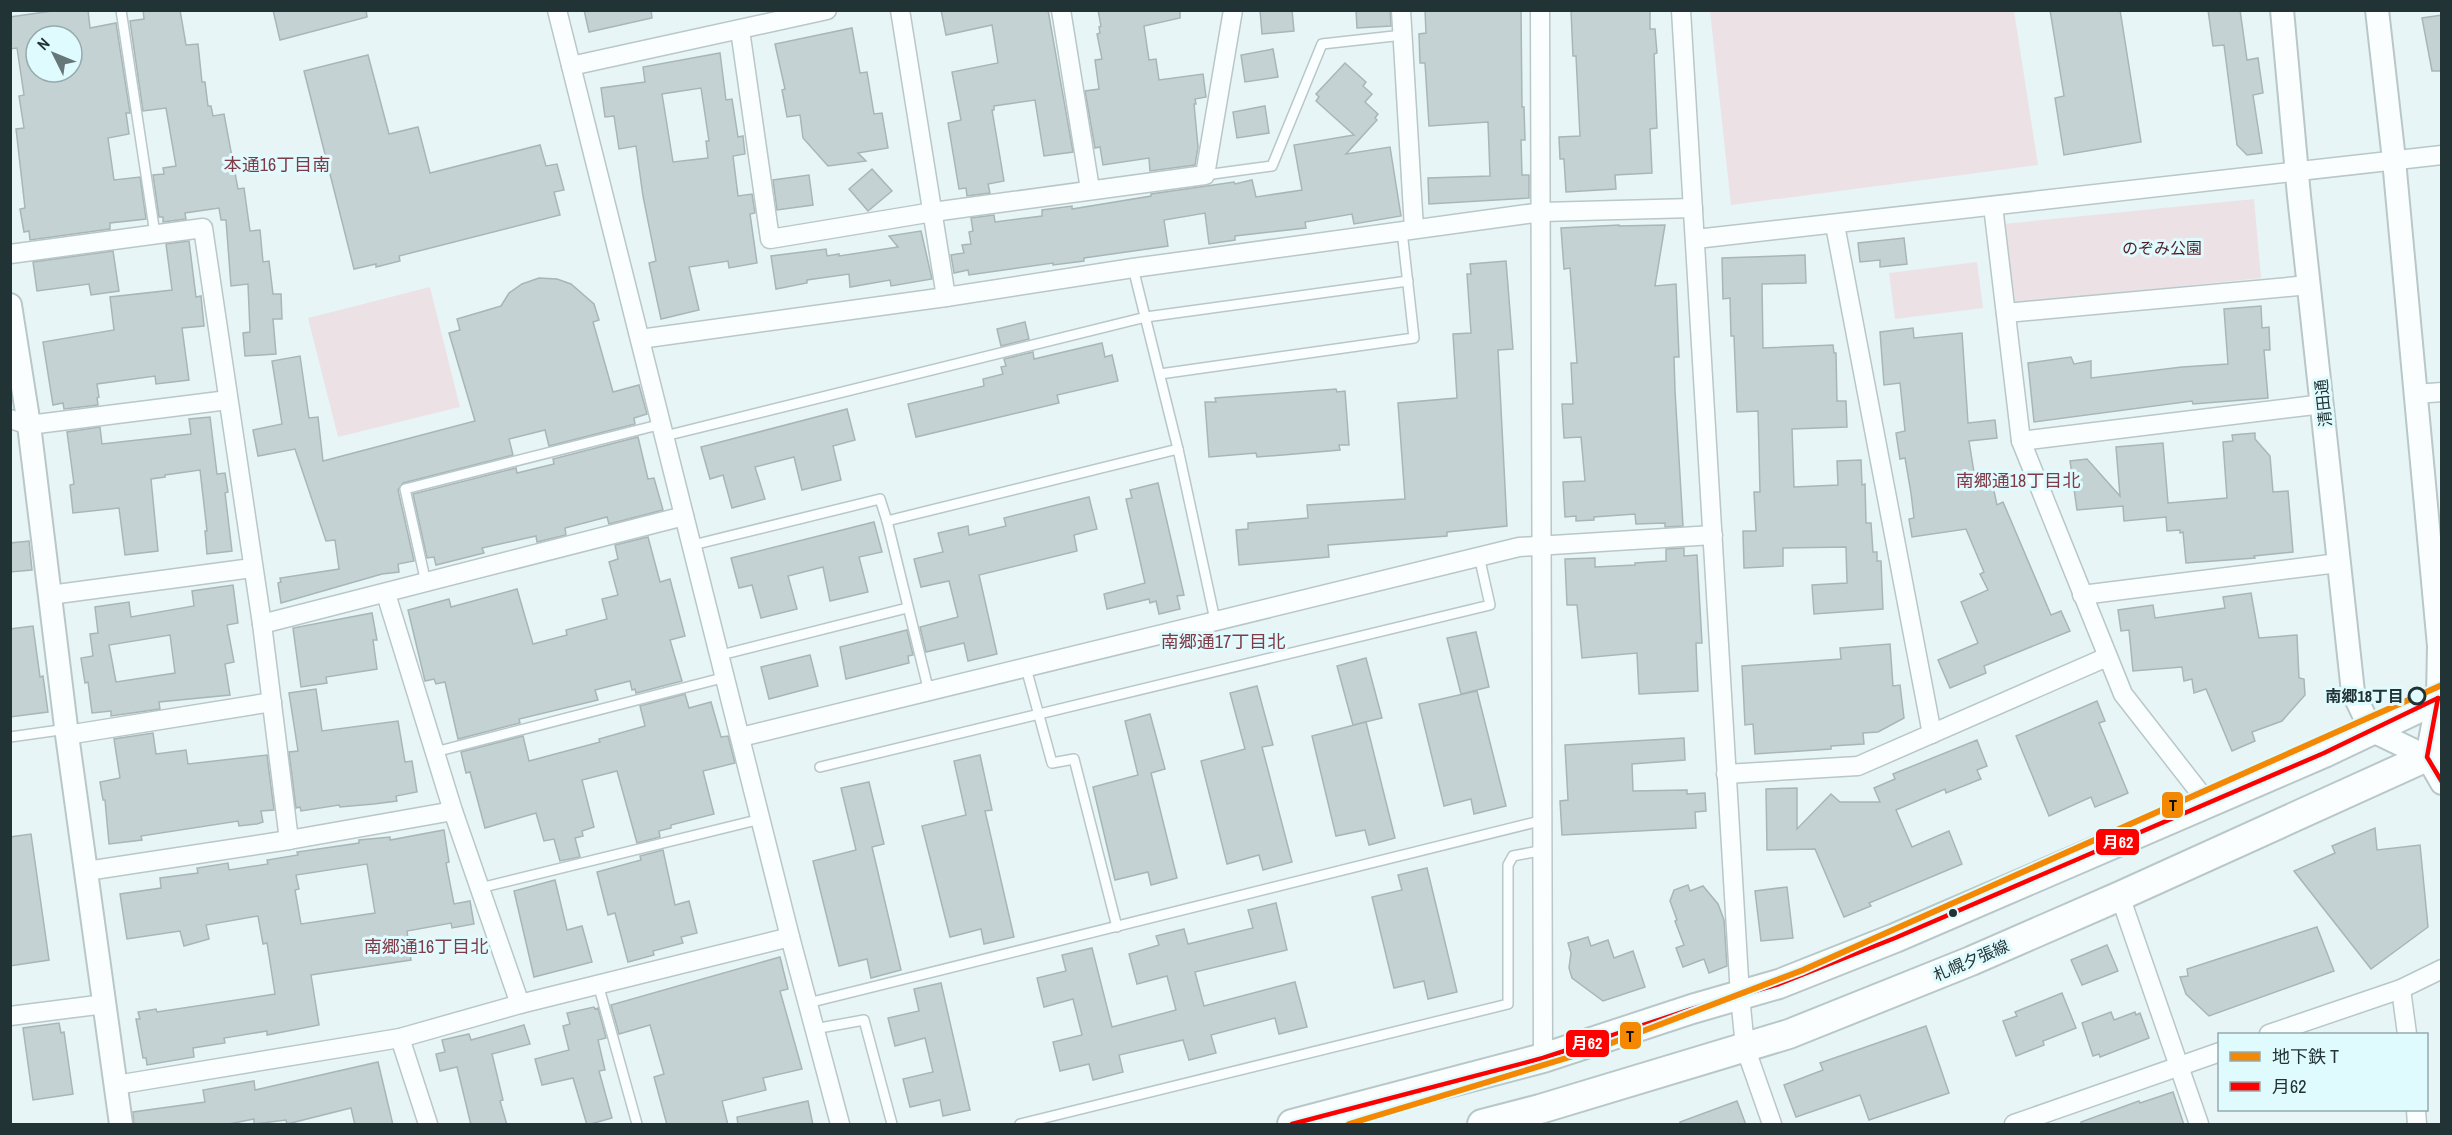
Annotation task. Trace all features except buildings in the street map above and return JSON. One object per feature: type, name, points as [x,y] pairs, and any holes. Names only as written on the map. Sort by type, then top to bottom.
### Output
[{"type":"main road","points":[[1292,1125],[1543,1058],[1692,1009],[1779,984],[1895,938],[2324,753],[2440,697]]},
{"type":"main road","name":"札幌夕張線","points":[[1482,1125],[1789,1034],[1939,974],[2120,896],[2434,754]]},
{"type":"street","points":[[557,10],[721,655],[790,937],[840,1125]]},
{"type":"street","points":[[571,66],[827,10]]},
{"type":"street","points":[[900,10],[946,297]]},
{"type":"street","points":[[1061,10],[1090,189]]},
{"type":"street","points":[[740,30],[770,239],[933,212],[1205,174],[1233,10]]},
{"type":"street","points":[[1401,10],[1408,230]]},
{"type":"street","points":[[1540,10],[1543,1058]]},
{"type":"street","points":[[1681,10],[1740,996],[1745,1047],[1772,1125]]},
{"type":"street","name":"清田通","points":[[2282,10],[2353,692],[2371,729]]},
{"type":"street","points":[[2377,10],[2394,160],[2439,646],[2440,697],[2434,754],[2442,783]]},
{"type":"street","points":[[1696,239],[2442,155]]},
{"type":"street","points":[[1993,206],[2021,441],[2123,694],[2208,803]]},
{"type":"street","points":[[640,339],[1542,212],[1693,208]]},
{"type":"street","points":[[1835,225],[1932,734]]},
{"type":"street","points":[[10,254],[203,228],[262,624],[289,840]]},
{"type":"street","points":[[2006,313],[2309,285]]},
{"type":"street","points":[[10,305],[20,422],[50,595],[121,1125]]},
{"type":"street","points":[[2416,394],[2442,392]]},
{"type":"street","points":[[20,422],[228,400]]},
{"type":"street","points":[[2021,441],[2323,404]]},
{"type":"street","points":[[262,624],[684,516]]},
{"type":"street","points":[[741,737],[1519,547],[1713,535]]},
{"type":"street","points":[[2082,595],[2338,562]]},
{"type":"street","points":[[50,595],[252,568]]},
{"type":"street","points":[[386,594],[453,811],[520,1004]]},
{"type":"street","points":[[1726,774],[1857,766],[2107,657]]},
{"type":"street","points":[[67,732],[272,702]]},
{"type":"street","points":[[2371,729],[2434,754]]},
{"type":"street","points":[[87,871],[289,840],[453,811]]},
{"type":"street","points":[[2120,896],[2199,1125]]},
{"type":"street","points":[[116,1085],[400,1038],[520,1004],[790,937]]},
{"type":"street","points":[[2275,1033],[2401,989],[2442,969]]},
{"type":"street","points":[[2401,989],[2407,1033]]},
{"type":"street","points":[[10,1016],[105,1004]]},
{"type":"street","points":[[400,1038],[428,1125]]},
{"type":"street","points":[[2014,1125],[2218,1053]]},
{"type":"lane","points":[[121,10],[154,234]]},
{"type":"lane","points":[[1205,174],[1272,166],[1322,44],[1403,35]]},
{"type":"lane","points":[[1160,374],[1414,338],[1408,281],[1408,230]]},
{"type":"lane","points":[[1133,268],[1178,449],[1215,620]]},
{"type":"lane","points":[[426,583],[405,489],[1146,317],[1408,281]]},
{"type":"lane","points":[[887,521],[1178,449]]},
{"type":"lane","points":[[693,545],[880,499],[929,692]]},
{"type":"lane","points":[[820,767],[1490,605],[1479,556]]},
{"type":"lane","points":[[721,655],[907,608]]},
{"type":"lane","points":[[1026,668],[1052,763],[1074,759],[1116,927]]},
{"type":"lane","points":[[435,752],[726,677]]},
{"type":"lane","points":[[10,737],[67,732]]},
{"type":"lane","points":[[480,888],[761,819]]},
{"type":"lane","points":[[808,1003],[1544,820]]},
{"type":"lane","points":[[1020,1125],[1508,1004],[1508,865],[1513,856],[1544,850]]},
{"type":"lane","points":[[598,984],[637,1125]]},
{"type":"lane","points":[[814,1029],[864,1020],[892,1125]]},
{"type":"green space","points":[[1710,11],[2014,11],[2038,165],[1731,205]]},
{"type":"green space","name":"のぞみ公園","points":[[2254,199],[2261,278],[2011,304],[2003,224]]},
{"type":"green space","points":[[1977,262],[1983,308],[1895,319],[1889,273]]},
{"type":"green space","points":[[430,287],[460,407],[338,437],[308,318]]},
{"type":"metro line","name":"T","points":[[1349,1124],[1593,1050],[1803,970],[2442,685]]},
{"type":"transit line","name":"月62","points":[[2438,698],[2427,757],[2442,782]]},
{"type":"transit line","name":"月62","points":[[1292,1124],[1543,1058],[1692,1009],[1779,984],[1895,938],[2324,753],[2438,698]]},
{"type":"place","name":"南郷18丁目","points":[[2417,696]]},
{"type":"district","name":"本通16丁目南","points":[[277,165]]},
{"type":"district","name":"南郷通18丁目北","points":[[2018,481]]},
{"type":"district","name":"南郷通17丁目北","points":[[1223,642]]},
{"type":"district","name":"南郷通16丁目北","points":[[426,947]]}]
